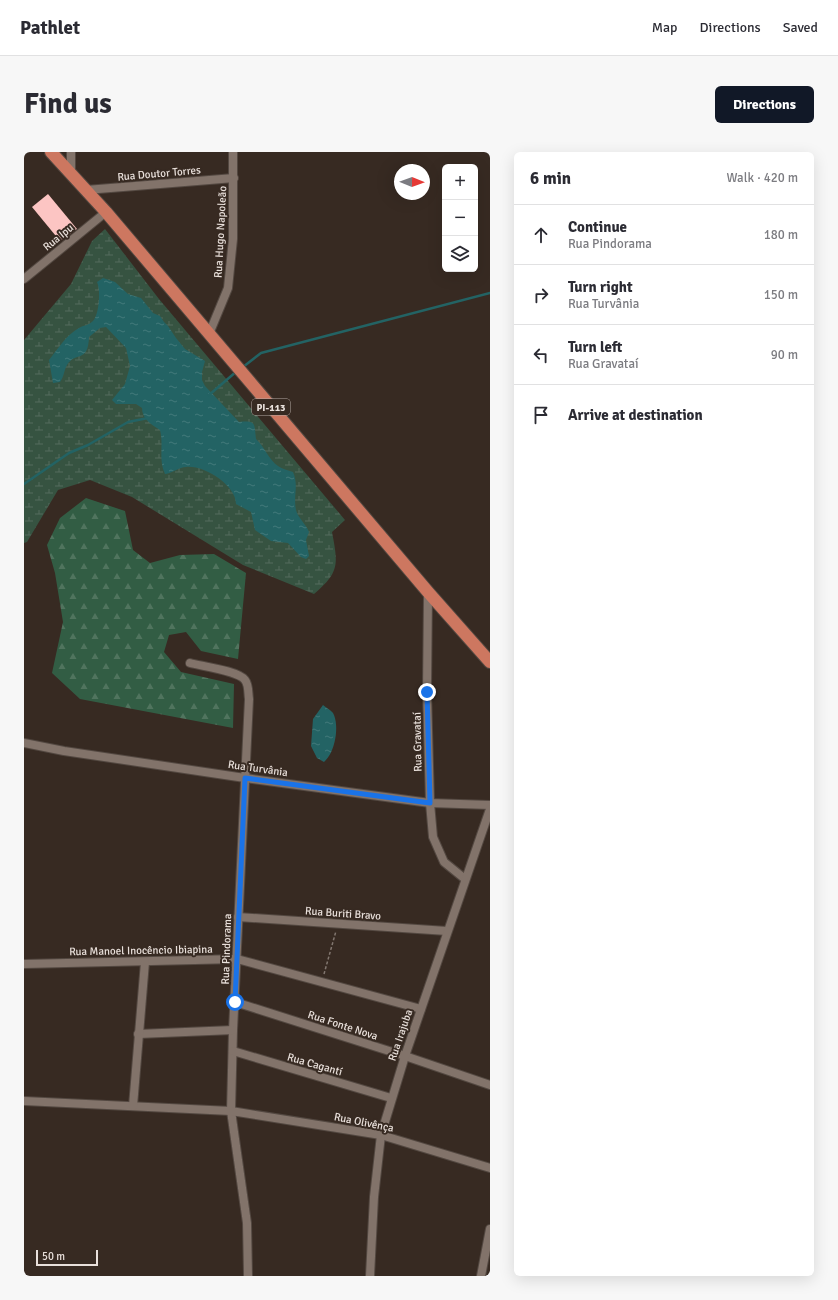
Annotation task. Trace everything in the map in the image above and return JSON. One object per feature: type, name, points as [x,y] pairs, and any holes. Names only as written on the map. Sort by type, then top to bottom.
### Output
[{"type":"main road","name":"PI-113","points":[[51,152],[71,172],[106,212],[428,592],[490,662]]},
{"type":"street","points":[[71,152],[71,172]]},
{"type":"street","name":"Rua Hugo Napoleão","points":[[209,334],[228,288],[233,239],[233,152]]},
{"type":"street","name":"Rua Doutor Torres","points":[[86,190],[234,178]]},
{"type":"street","name":"Rua Ipu","points":[[24,280],[106,212]]},
{"type":"street","name":"Rua Gravataí","points":[[428,592],[427,692],[430,803],[433,837],[444,862],[465,879]]},
{"type":"street","name":"Rua Pindorama","points":[[190,663],[237,675],[245,680],[249,699],[233,1030],[231,1111],[247,1223],[248,1276]]},
{"type":"street","name":"Rua Turvânia","points":[[24,743],[245,778],[430,803],[490,805]]},
{"type":"street","name":"Rua Irajuba","points":[[370,1276],[374,1197],[381,1135],[405,1056],[490,809]]},
{"type":"street","name":"Rua Buriti Bravo","points":[[238,917],[447,931]]},
{"type":"street","name":"Rua Manoel Inocêncio Ibiapina","points":[[24,964],[237,959],[421,1009]]},
{"type":"street","points":[[133,1106],[145,962]]},
{"type":"street","name":"Rua Fonte Nova","points":[[235,1002],[405,1056],[490,1085]]},
{"type":"street","points":[[138,1034],[233,1030]]},
{"type":"street","name":"Rua Cagantí","points":[[233,1052],[391,1098]]},
{"type":"street","name":"Rua Olivênça","points":[[24,1101],[231,1111],[381,1135],[490,1168]]},
{"type":"street","points":[[481,1276],[490,1229]]},
{"type":"path","points":[[322,982],[338,923]]},
{"type":"green space","points":[[105,229],[159,299],[345,520],[332,532],[336,560],[333,573],[329,580],[314,594],[243,565],[132,497],[90,480],[58,490],[27,542],[24,543],[24,340],[71,284],[92,241]]},
{"type":"green space","points":[[86,498],[125,511],[133,550],[150,563],[180,555],[214,554],[246,573],[238,659],[201,651],[186,632],[169,635],[164,652],[181,672],[234,684],[233,728],[80,699],[52,673],[63,622],[55,573],[47,545],[60,518]]},
{"type":"water","points":[[103,278],[115,282],[128,294],[141,298],[153,313],[160,316],[185,349],[205,361],[202,372],[202,380],[205,386],[239,422],[249,422],[254,424],[256,439],[272,460],[283,469],[293,472],[296,482],[296,510],[298,516],[309,532],[306,540],[309,556],[306,559],[301,557],[288,543],[271,541],[255,530],[251,512],[236,504],[235,497],[231,490],[225,483],[210,473],[193,467],[183,467],[165,474],[161,457],[160,430],[148,421],[142,412],[142,408],[136,404],[116,404],[112,400],[125,384],[130,366],[126,348],[106,327],[100,328],[89,337],[88,345],[84,354],[70,361],[60,382],[53,383],[49,360],[70,334],[89,324],[95,318],[97,314],[99,296],[97,282]]},
{"type":"water","points":[[323,705],[333,713],[336,725],[334,746],[328,758],[324,762],[317,758],[311,746],[313,719]]},
{"type":"building","points":[[48,194],[77,229],[60,241],[32,207]]},
{"type":"waterway","points":[[243,367],[261,353],[490,293]]},
{"type":"waterway","points":[[209,395],[237,371]]},
{"type":"waterway","points":[[24,484],[69,453],[88,445],[128,422],[148,418]]},
{"type":"route","points":[[235,1002],[245,778],[430,803],[427,692]]}]
